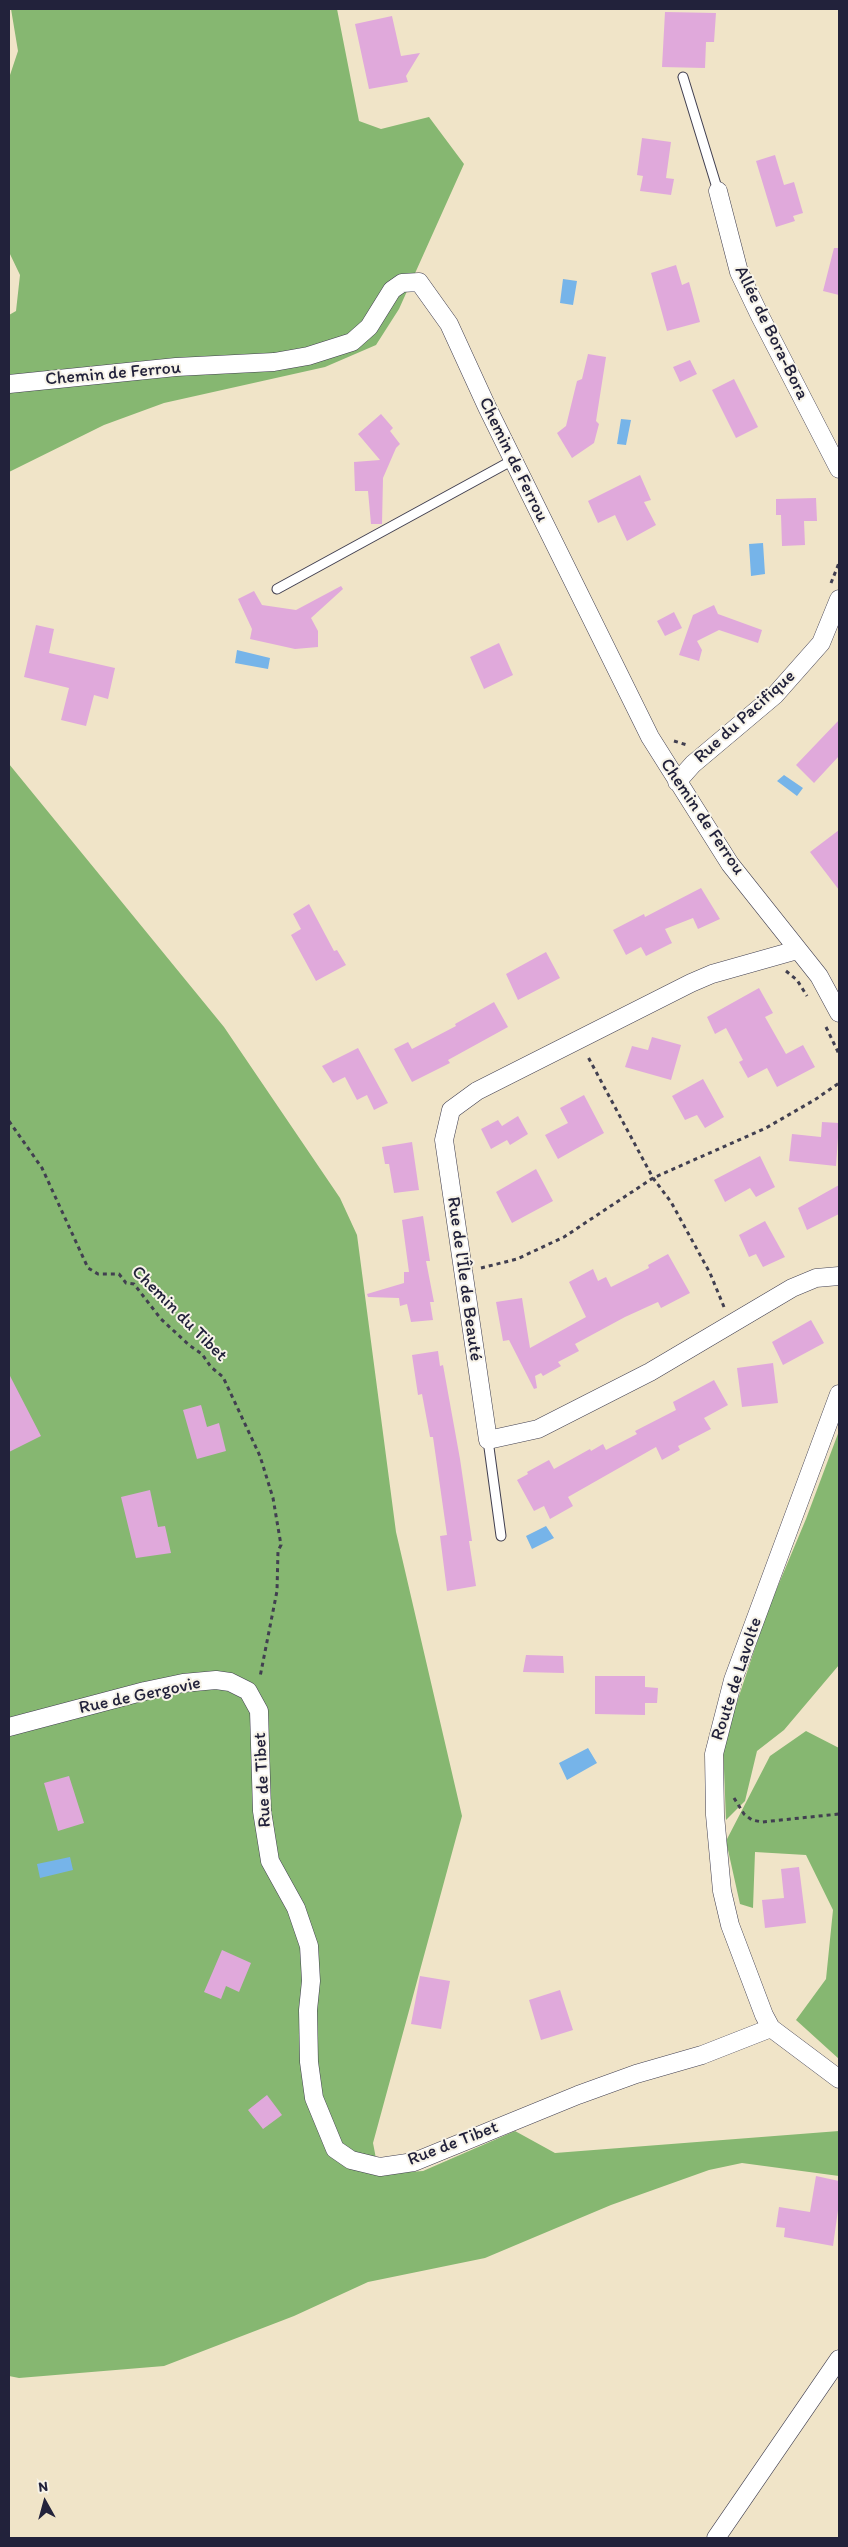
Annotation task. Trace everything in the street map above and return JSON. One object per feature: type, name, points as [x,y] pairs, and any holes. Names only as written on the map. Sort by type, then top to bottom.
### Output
[{"type":"street","name":"Allée de Bora-Bora","points":[[718,191],[739,272],[839,469]]},
{"type":"street","name":"Chemin de Ferrou","points":[[9,384],[176,367],[274,362],[308,356],[352,342],[368,327],[392,290],[402,283],[417,281],[449,324],[624,687],[677,782],[730,864],[819,976],[839,1013]]},
{"type":"street","name":"Rue du Pacifique","points":[[677,782],[693,764],[775,695],[821,644],[834,594]]},
{"type":"street","name":"Rue de l'Île de Beauté","points":[[488,1440],[444,1140],[451,1110],[477,1091],[712,974],[797,950]]},
{"type":"street","points":[[488,1440],[538,1429],[650,1372],[792,1288],[816,1278],[839,1276]]},
{"type":"street","name":"Route de Lavolte","points":[[771,2028],[764,2015],[730,1925],[722,1891],[715,1815],[714,1754],[733,1680],[839,1394]]},
{"type":"street","name":"Rue de Gergovie","points":[[9,1727],[145,1691],[216,1680],[230,1682],[248,1691],[259,1710]]},
{"type":"street","name":"Rue de Tibet","points":[[259,1710],[262,1811],[270,1861],[296,1908],[308,1946],[310,1982],[308,2010],[309,2062],[314,2098],[329,2139],[341,2155],[351,2160],[380,2167],[414,2162],[578,2095],[636,2074],[702,2055],[771,2028]]},
{"type":"street","points":[[771,2028],[839,2079]]},
{"type":"street","points":[[716,2538],[839,2359]]},
{"type":"lane","points":[[683,77],[718,191]]},
{"type":"lane","points":[[277,588],[513,460]]},
{"type":"lane","points":[[488,1440],[501,1536]]},
{"type":"path","points":[[834,594],[839,563]]},
{"type":"path","points":[[693,764],[687,745],[694,740]]},
{"type":"path","points":[[784,969],[797,980],[807,997]]},
{"type":"path","points":[[823,1022],[839,1054]]},
{"type":"path","points":[[578,1040],[653,1178],[672,1202],[710,1273],[731,1324]]},
{"type":"path","points":[[463,1273],[517,1259],[564,1238],[653,1178],[766,1128],[816,1099],[839,1083]]},
{"type":"path","name":"Chemin du Tibet","points":[[9,1121],[42,1168],[88,1268],[98,1274],[120,1274],[126,1283],[134,1284],[161,1319],[202,1354],[223,1377],[260,1456],[273,1498],[281,1545],[278,1551],[277,1591],[260,1679]]},
{"type":"path","points":[[730,1789],[738,1807],[752,1820],[762,1822],[839,1814]]},
{"type":"green space","points":[[11,9],[337,9],[359,121],[381,129],[429,117],[464,164],[399,309],[376,345],[325,367],[164,403],[104,425],[9,472],[9,315],[16,311],[20,275],[9,252],[9,78],[18,51]]},
{"type":"green space","points":[[9,764],[224,1027],[340,1198],[357,1235],[396,1532],[462,1816],[373,2143],[379,2174],[423,2171],[515,2131],[555,2153],[839,2131],[839,2176],[742,2163],[709,2170],[611,2205],[485,2258],[368,2282],[294,2316],[164,2366],[19,2378],[9,2376]]},
{"type":"green space","points":[[839,1431],[839,1665],[784,1730],[757,1751],[745,1801],[726,1820],[723,1744],[767,1612],[806,1519]]},
{"type":"green space","points":[[806,1731],[839,1748],[839,2059],[796,2020],[826,1979],[833,1910],[806,1855],[755,1852],[753,1908],[740,1904],[726,1841],[770,1756]]},
{"type":"water","points":[[563,279],[577,281],[573,305],[560,303]]},
{"type":"water","points":[[621,419],[631,420],[626,445],[617,444]]},
{"type":"water","points":[[763,543],[765,574],[751,576],[749,544]]},
{"type":"water","points":[[237,650],[270,658],[268,669],[235,663]]},
{"type":"water","points":[[784,775],[803,788],[797,796],[777,781]]},
{"type":"water","points":[[546,1526],[554,1538],[532,1549],[526,1536]]},
{"type":"water","points":[[588,1748],[597,1763],[567,1780],[559,1763]]},
{"type":"water","points":[[70,1857],[73,1870],[40,1878],[37,1864]]},
{"type":"building","points":[[665,12],[716,13],[714,42],[706,42],[705,68],[662,67]]},
{"type":"building","points":[[392,16],[401,56],[420,53],[406,76],[408,82],[369,89],[355,24]]},
{"type":"building","points":[[642,138],[671,142],[666,178],[674,179],[671,195],[640,191],[643,176],[637,175]]},
{"type":"building","points":[[775,155],[784,185],[794,182],[803,213],[793,216],[795,221],[776,227],[756,161]]},
{"type":"building","points":[[834,248],[839,248],[839,295],[823,291]]},
{"type":"building","points":[[676,265],[682,285],[689,282],[700,322],[667,331],[651,273]]},
{"type":"building","points":[[588,354],[606,357],[596,421],[599,424],[594,443],[572,458],[557,433],[566,426],[577,381],[582,379]]},
{"type":"building","points":[[690,360],[697,374],[680,382],[673,367]]},
{"type":"building","points":[[734,379],[758,427],[736,438],[712,390]]},
{"type":"building","points":[[381,414],[393,428],[390,431],[400,444],[396,448],[383,478],[382,524],[371,524],[368,491],[355,491],[354,462],[380,460],[358,434]]},
{"type":"building","points":[[640,475],[651,500],[644,502],[656,525],[627,541],[615,515],[598,523],[588,501]]},
{"type":"building","points":[[816,498],[817,521],[804,521],[805,545],[782,546],[781,515],[776,515],[776,499]]},
{"type":"building","points":[[341,586],[343,589],[311,618],[318,631],[318,647],[295,649],[250,639],[252,629],[238,599],[254,591],[262,605],[296,610]]},
{"type":"building","points":[[714,605],[718,614],[762,630],[758,643],[719,630],[697,641],[702,650],[699,661],[679,655],[693,615]]},
{"type":"building","points":[[674,612],[682,628],[665,636],[657,621]]},
{"type":"building","points":[[36,625],[54,629],[49,653],[115,668],[108,699],[94,695],[86,726],[61,720],[69,688],[24,677]]},
{"type":"building","points":[[499,643],[513,675],[484,689],[470,657]]},
{"type":"building","points":[[839,720],[839,756],[814,783],[796,765]]},
{"type":"building","points":[[839,830],[839,890],[810,852]]},
{"type":"building","points":[[701,888],[720,919],[698,929],[693,918],[665,929],[672,943],[646,956],[641,947],[626,955],[613,930],[644,914],[645,917]]},
{"type":"building","points":[[309,904],[334,951],[337,950],[346,965],[316,981],[291,935],[301,929],[293,914]]},
{"type":"building","points":[[546,952],[560,978],[518,1000],[506,974]]},
{"type":"building","points":[[759,988],[773,1013],[765,1017],[786,1054],[803,1045],[815,1067],[777,1087],[767,1068],[748,1078],[739,1062],[743,1060],[726,1028],[715,1034],[707,1017]]},
{"type":"building","points":[[494,1002],[508,1027],[448,1060],[450,1063],[412,1082],[394,1049],[408,1042],[412,1049],[456,1026],[455,1024]]},
{"type":"building","points":[[652,1037],[681,1045],[671,1080],[625,1067],[632,1046],[648,1050]]},
{"type":"building","points":[[358,1048],[388,1103],[374,1110],[367,1095],[357,1100],[345,1077],[333,1083],[322,1066]]},
{"type":"building","points":[[703,1079],[724,1117],[705,1128],[697,1115],[685,1120],[672,1096]]},
{"type":"building","points":[[584,1095],[604,1133],[558,1159],[545,1135],[568,1123],[560,1108]]},
{"type":"building","points":[[518,1116],[528,1134],[510,1145],[507,1140],[491,1149],[481,1129],[498,1120],[502,1126]]},
{"type":"building","points":[[822,1122],[839,1123],[836,1166],[789,1161],[792,1134],[821,1137]]},
{"type":"building","points":[[412,1142],[419,1190],[394,1193],[389,1164],[385,1164],[382,1147]]},
{"type":"building","points":[[760,1156],[775,1187],[756,1197],[750,1188],[725,1202],[714,1180]]},
{"type":"building","points":[[536,1169],[553,1201],[512,1223],[496,1192]]},
{"type":"building","points":[[839,1185],[839,1214],[807,1230],[798,1208]]},
{"type":"building","points":[[423,1216],[430,1261],[426,1261],[434,1302],[430,1302],[433,1320],[411,1322],[407,1304],[400,1306],[399,1298],[368,1297],[367,1294],[404,1283],[404,1272],[409,1272],[402,1220]]},
{"type":"building","points":[[765,1221],[785,1257],[763,1267],[756,1254],[749,1257],[739,1235]]},
{"type":"building","points":[[668,1254],[690,1293],[661,1308],[658,1302],[625,1317],[575,1344],[579,1351],[558,1362],[561,1366],[543,1376],[541,1373],[535,1376],[537,1388],[534,1389],[509,1340],[503,1341],[496,1302],[522,1298],[530,1348],[586,1317],[569,1282],[593,1269],[598,1281],[606,1277],[611,1287],[649,1268],[648,1265]]},
{"type":"building","points":[[811,1320],[824,1343],[783,1365],[772,1342]]},
{"type":"building","points":[[438,1351],[440,1366],[443,1365],[460,1459],[472,1541],[469,1541],[476,1586],[447,1591],[440,1536],[447,1535],[433,1437],[430,1437],[422,1394],[418,1395],[412,1355]]},
{"type":"building","points":[[773,1363],[778,1403],[742,1407],[737,1368]]},
{"type":"building","points":[[9,1374],[41,1436],[9,1452]]},
{"type":"building","points":[[714,1380],[728,1405],[704,1418],[711,1429],[678,1446],[680,1450],[662,1460],[656,1447],[568,1497],[573,1506],[550,1519],[544,1506],[534,1511],[517,1480],[528,1474],[527,1472],[549,1460],[554,1469],[603,1444],[606,1450],[637,1434],[635,1431],[676,1410],[673,1402]]},
{"type":"building","points":[[201,1405],[207,1427],[219,1423],[226,1451],[197,1459],[183,1410]]},
{"type":"building","points":[[150,1490],[158,1527],[165,1526],[171,1553],[136,1558],[121,1497]]},
{"type":"building","points":[[526,1655],[563,1656],[564,1673],[523,1672]]},
{"type":"building","points":[[595,1676],[645,1676],[645,1687],[658,1688],[657,1703],[645,1703],[645,1715],[595,1714]]},
{"type":"building","points":[[69,1776],[84,1823],[58,1831],[44,1783]]},
{"type":"building","points":[[799,1867],[806,1923],[765,1928],[762,1900],[784,1898],[781,1869]]},
{"type":"building","points":[[222,1950],[251,1963],[239,1992],[226,1986],[221,1999],[204,1992]]},
{"type":"building","points":[[420,1976],[450,1981],[441,2029],[411,2024]]},
{"type":"building","points":[[560,1990],[573,2030],[541,2040],[529,2000]]},
{"type":"building","points":[[267,2095],[282,2115],[263,2129],[248,2110]]},
{"type":"building","points":[[816,2176],[839,2181],[839,2203],[833,2246],[784,2237],[785,2228],[776,2227],[779,2207],[810,2212]]}]
